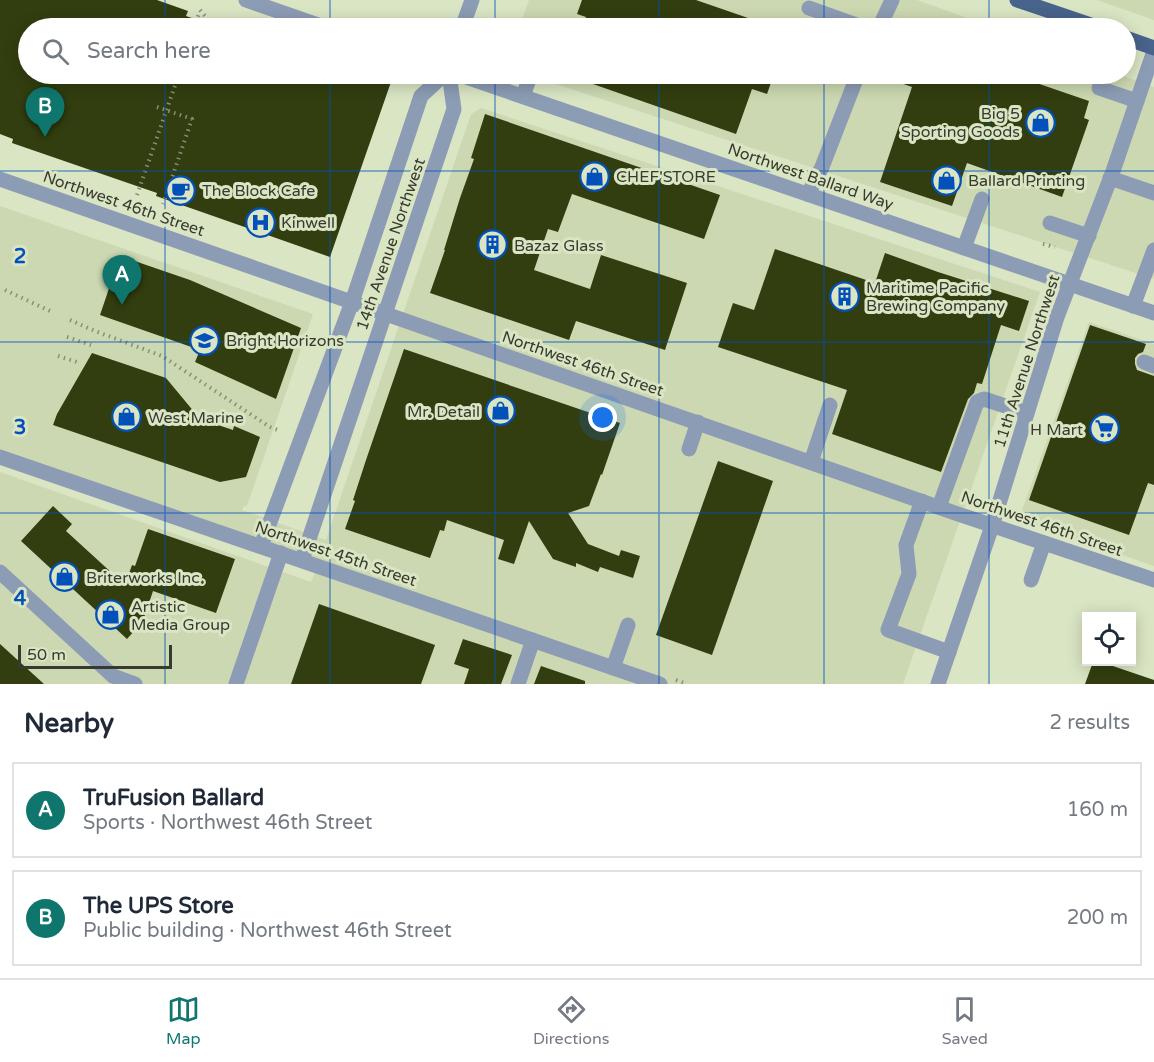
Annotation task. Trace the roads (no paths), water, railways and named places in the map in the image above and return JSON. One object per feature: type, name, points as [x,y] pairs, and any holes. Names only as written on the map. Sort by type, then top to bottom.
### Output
[{"type":"main road","points":[[1017,0],[1070,18]]},
{"type":"main road","points":[[1136,42],[1154,49]]},
{"type":"street","points":[[246,0],[298,18]]},
{"type":"street","points":[[466,18],[472,0]]},
{"type":"street","points":[[884,18],[892,0]]},
{"type":"street","points":[[809,8],[837,18]]},
{"type":"street","name":"11th Avenue Northwest","points":[[939,681],[992,525],[1069,284],[1110,178],[1154,49]]},
{"type":"street","name":"14th Avenue Northwest","points":[[261,546],[352,302],[421,96],[435,84]]},
{"type":"street","name":"14th Avenue Northwest","points":[[302,560],[454,109],[449,84]]},
{"type":"street","name":"Northwest Ballard Way","points":[[487,84],[1154,313]]},
{"type":"street","points":[[524,96],[528,84]]},
{"type":"street","points":[[808,194],[822,167],[854,84]]},
{"type":"street","points":[[1099,88],[1137,101]]},
{"type":"street","points":[[1110,178],[1154,193]]},
{"type":"street","name":"Northwest 46th Street","points":[[0,179],[1154,580]]},
{"type":"street","points":[[964,248],[982,199]]},
{"type":"street","points":[[1050,223],[1089,236]]},
{"type":"street","points":[[1133,306],[1154,252]]},
{"type":"street","points":[[939,507],[977,402],[984,399],[1027,413]]},
{"type":"street","points":[[811,462],[830,405]]},
{"type":"street","points":[[689,448],[698,422]]},
{"type":"street","name":"Northwest 45th Street","points":[[0,457],[660,684]]},
{"type":"street","points":[[922,501],[906,545],[909,574],[888,630],[949,652]]},
{"type":"street","points":[[1031,580],[1044,543]]},
{"type":"street","points":[[236,684],[281,553]]},
{"type":"street","points":[[0,572],[113,676],[135,684]]},
{"type":"street","points":[[613,668],[628,625]]},
{"type":"street","points":[[518,684],[532,640]]},
{"type":"street","points":[[939,681],[955,684]]},
{"type":"place","name":"Big 5 Sporting Goods","points":[[1041,122]]},
{"type":"place","name":"The UPS Store","points":[[45,137]]},
{"type":"place","name":"CHEF'STORE","points":[[595,176]]},
{"type":"place","name":"Ballard Printing","points":[[947,180]]},
{"type":"place","name":"The Block Cafe","points":[[181,190]]},
{"type":"place","name":"Kinwell","points":[[260,222]]},
{"type":"place","name":"Bazaz Glass","points":[[493,245]]},
{"type":"place","name":"Maritime Pacific Brewing Company","points":[[845,296]]},
{"type":"place","name":"TruFusion Ballard","points":[[122,305]]},
{"type":"place","name":"Bright Horizons","points":[[205,340]]},
{"type":"place","name":"Mr. Detail","points":[[501,411]]},
{"type":"place","name":"West Marine","points":[[127,417]]},
{"type":"place","name":"H Mart","points":[[1104,429]]},
{"type":"place","name":"Briterworks Inc.","points":[[65,577]]},
{"type":"place","name":"Artistic Media Group","points":[[110,615]]}]
